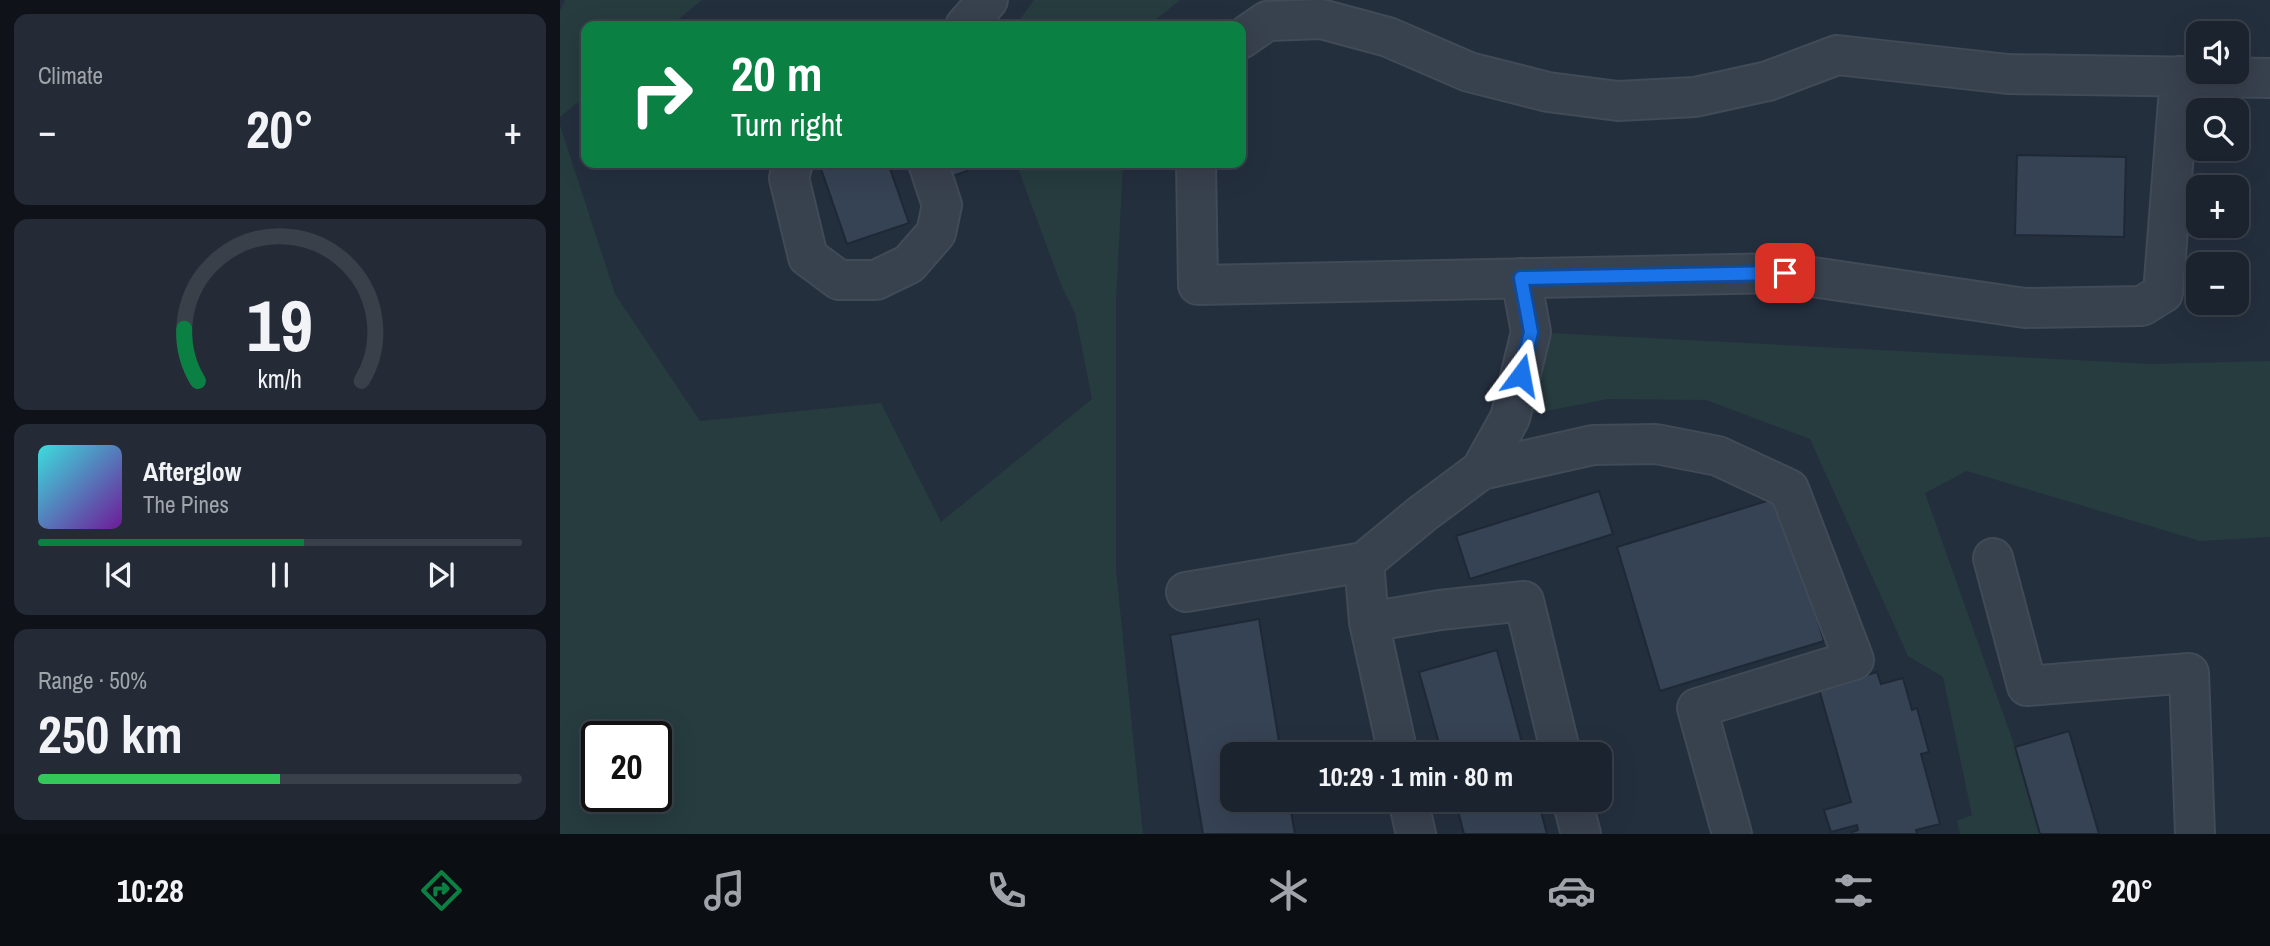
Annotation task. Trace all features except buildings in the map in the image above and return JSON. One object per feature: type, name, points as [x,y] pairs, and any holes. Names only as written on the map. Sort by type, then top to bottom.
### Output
[{"type":"lane","points":[[969,21],[988,0]]},
{"type":"lane","points":[[1246,36],[1267,21],[1321,19],[1388,37],[1469,72],[1548,92],[1618,101],[1695,97],[1768,81],[1836,55],[2008,74],[2270,78],[2270,91]]},
{"type":"lane","points":[[1196,168],[1198,285],[1785,273],[2025,307],[2142,306],[2163,293],[2180,76]]},
{"type":"lane","points":[[792,168],[789,178],[808,257],[839,280],[876,280],[909,264],[936,233],[942,205],[930,168]]},
{"type":"lane","points":[[1481,470],[1510,418],[1531,332],[1521,278]]},
{"type":"lane","points":[[1186,592],[1364,562],[1481,470],[1593,444],[1656,443],[1718,456],[1789,489],[1854,660],[1697,708],[1732,834]]},
{"type":"lane","points":[[1993,558],[2027,685],[2189,673],[2195,834]]},
{"type":"lane","points":[[1364,562],[1369,622],[1395,742]]},
{"type":"lane","points":[[1369,622],[1440,610],[1524,601],[1558,742]]},
{"type":"lane","points":[[1411,812],[1416,834]]},
{"type":"lane","points":[[1575,812],[1581,834]]},
{"type":"green space","points":[[565,0],[702,0],[676,21],[581,21],[581,100],[560,117],[560,11]]},
{"type":"green space","points":[[1034,0],[1180,0],[1154,21],[1019,21]]},
{"type":"green space","points":[[560,125],[615,294],[700,421],[881,403],[941,522],[1092,399],[1075,313],[1062,287],[1018,168],[1123,168],[1116,302],[1116,570],[1143,834],[560,834]]},
{"type":"green space","points":[[1531,332],[2151,364],[2270,361],[2270,537],[2200,541],[1967,471],[1925,493],[2015,747],[2040,834],[1960,834],[1957,821],[1972,815],[1943,677],[1908,656],[1810,439],[1706,400],[1608,399],[1510,418]]},
{"type":"route","points":[[1521,375],[1531,332],[1521,278],[1785,273]]}]
